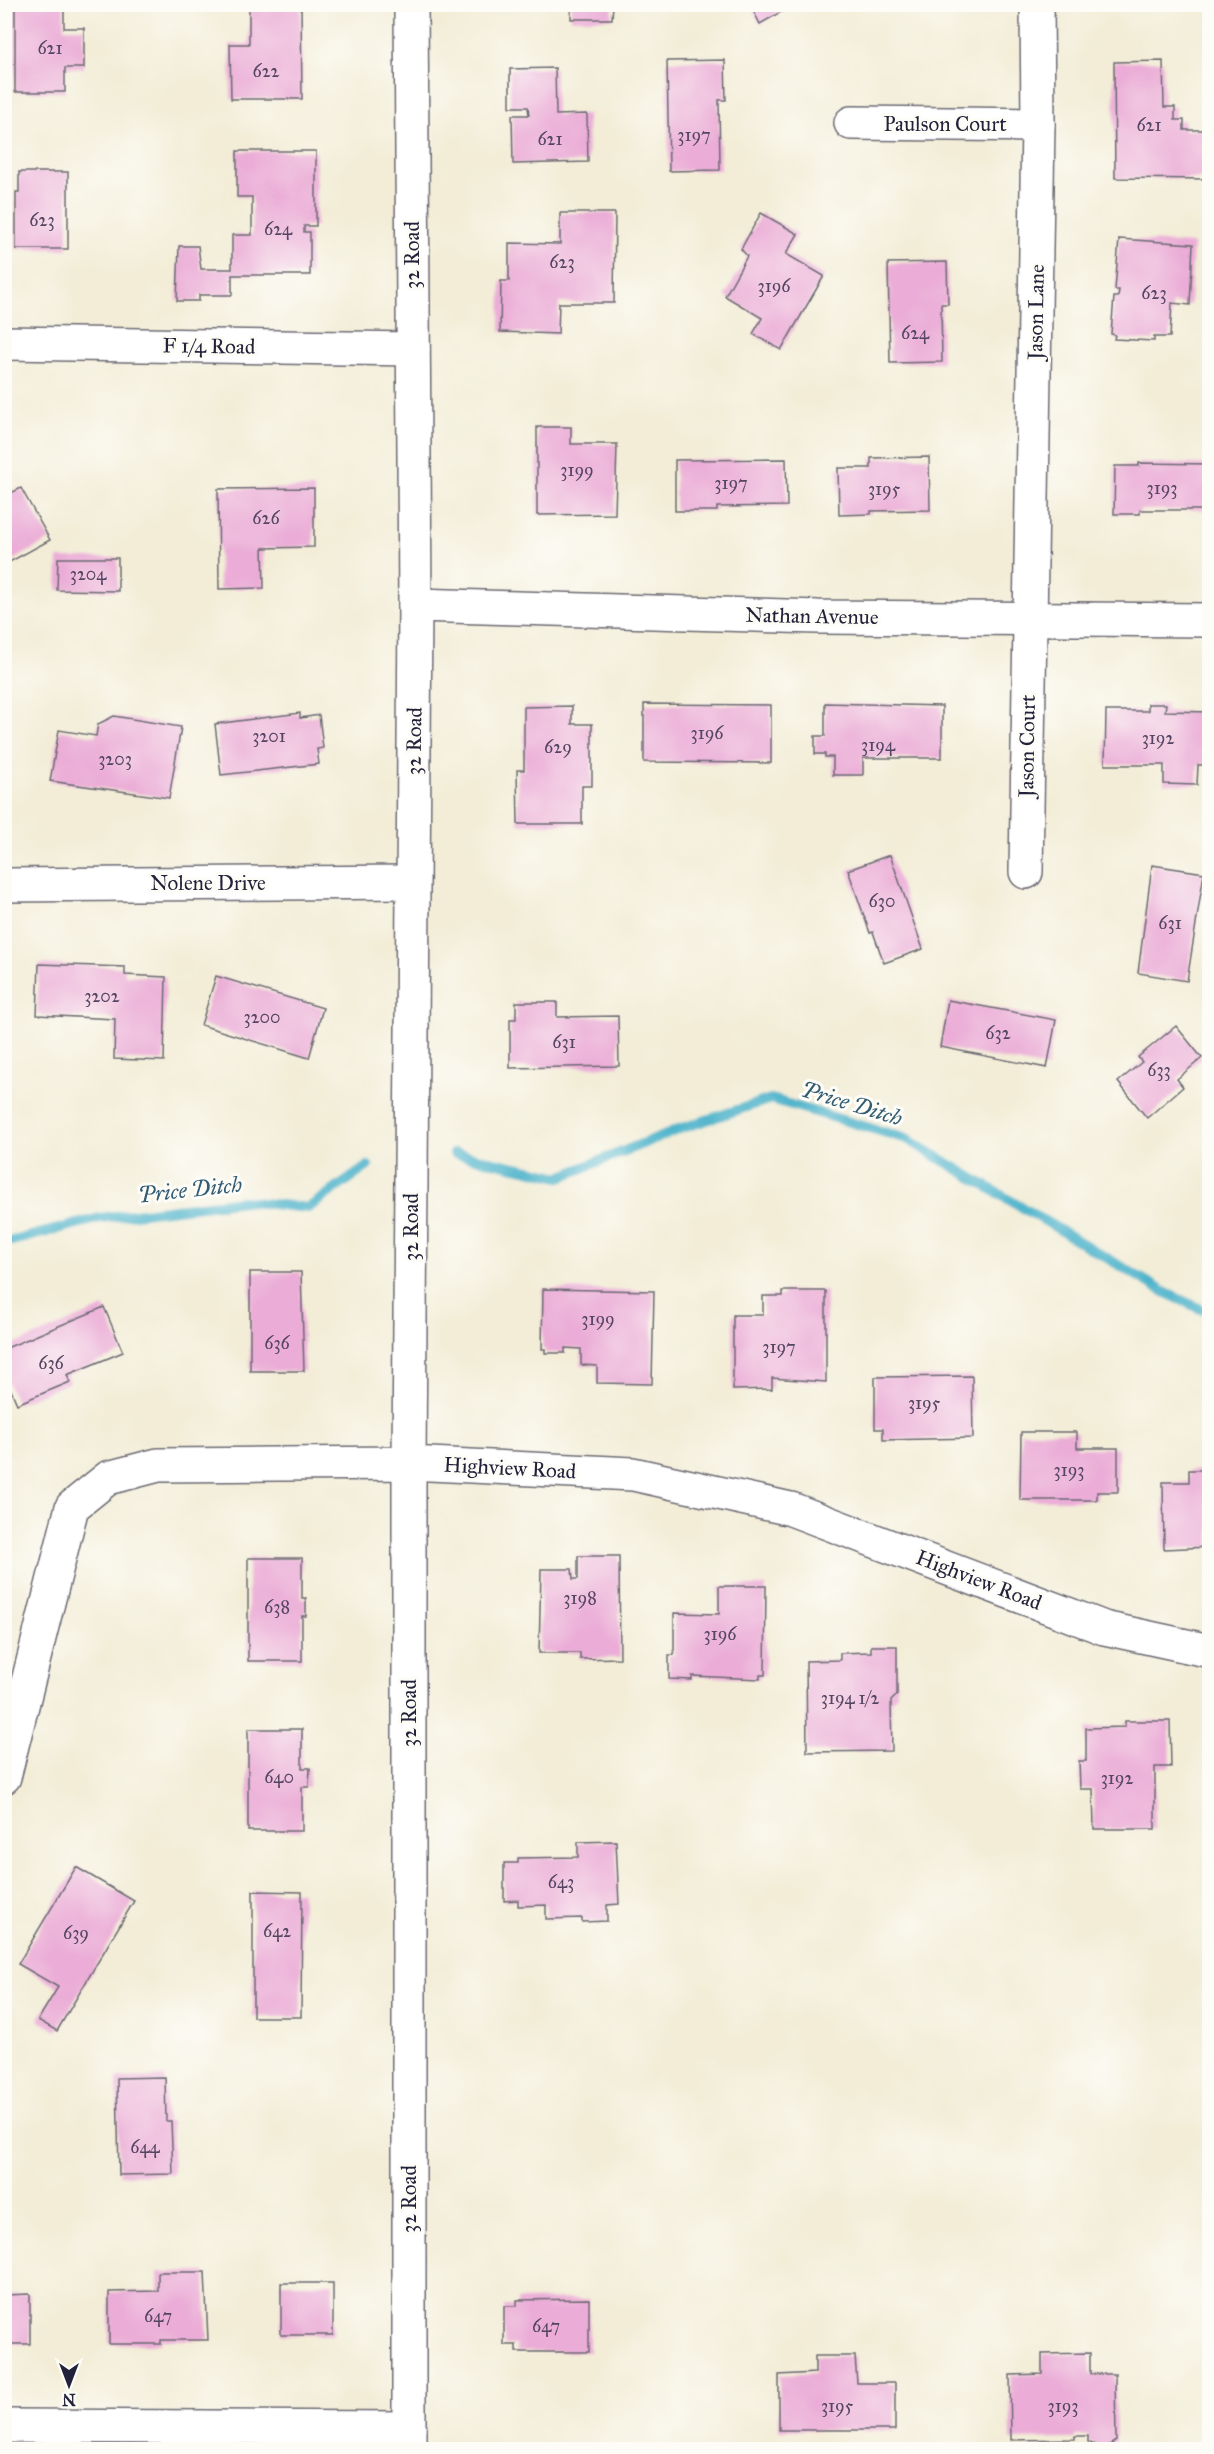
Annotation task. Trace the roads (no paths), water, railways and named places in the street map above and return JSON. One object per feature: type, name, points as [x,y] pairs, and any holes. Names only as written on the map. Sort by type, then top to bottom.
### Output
[{"type":"street","name":"32 Road","points":[[409,2439],[410,1463],[415,605],[411,4]]},
{"type":"street","name":"Jason Lane","points":[[1030,620],[1038,125],[1037,4]]},
{"type":"street","name":"Paulson Court","points":[[851,123],[1038,125]]},
{"type":"street","name":"F 1/4 Road","points":[[4,343],[413,349]]},
{"type":"street","name":"Nathan Avenue","points":[[415,605],[1030,620],[1209,620]]},
{"type":"street","name":"Jason Court","points":[[1026,872],[1030,620]]},
{"type":"street","name":"Nolene Drive","points":[[4,885],[412,882]]},
{"type":"street","name":"Highview Road","points":[[4,1777],[72,1507],[108,1478],[158,1465],[410,1463],[633,1474],[791,1509],[1104,1628],[1209,1651]]},
{"type":"street","points":[[4,2426],[409,2439]]},
{"type":"waterway","name":"Price Ditch","points":[[454,1153],[560,1177],[679,1129],[771,1099],[907,1139],[1166,1293],[1210,1313]]},
{"type":"waterway","name":"Price Ditch","points":[[4,1243],[100,1218],[243,1201],[308,1208],[368,1166]]}]
